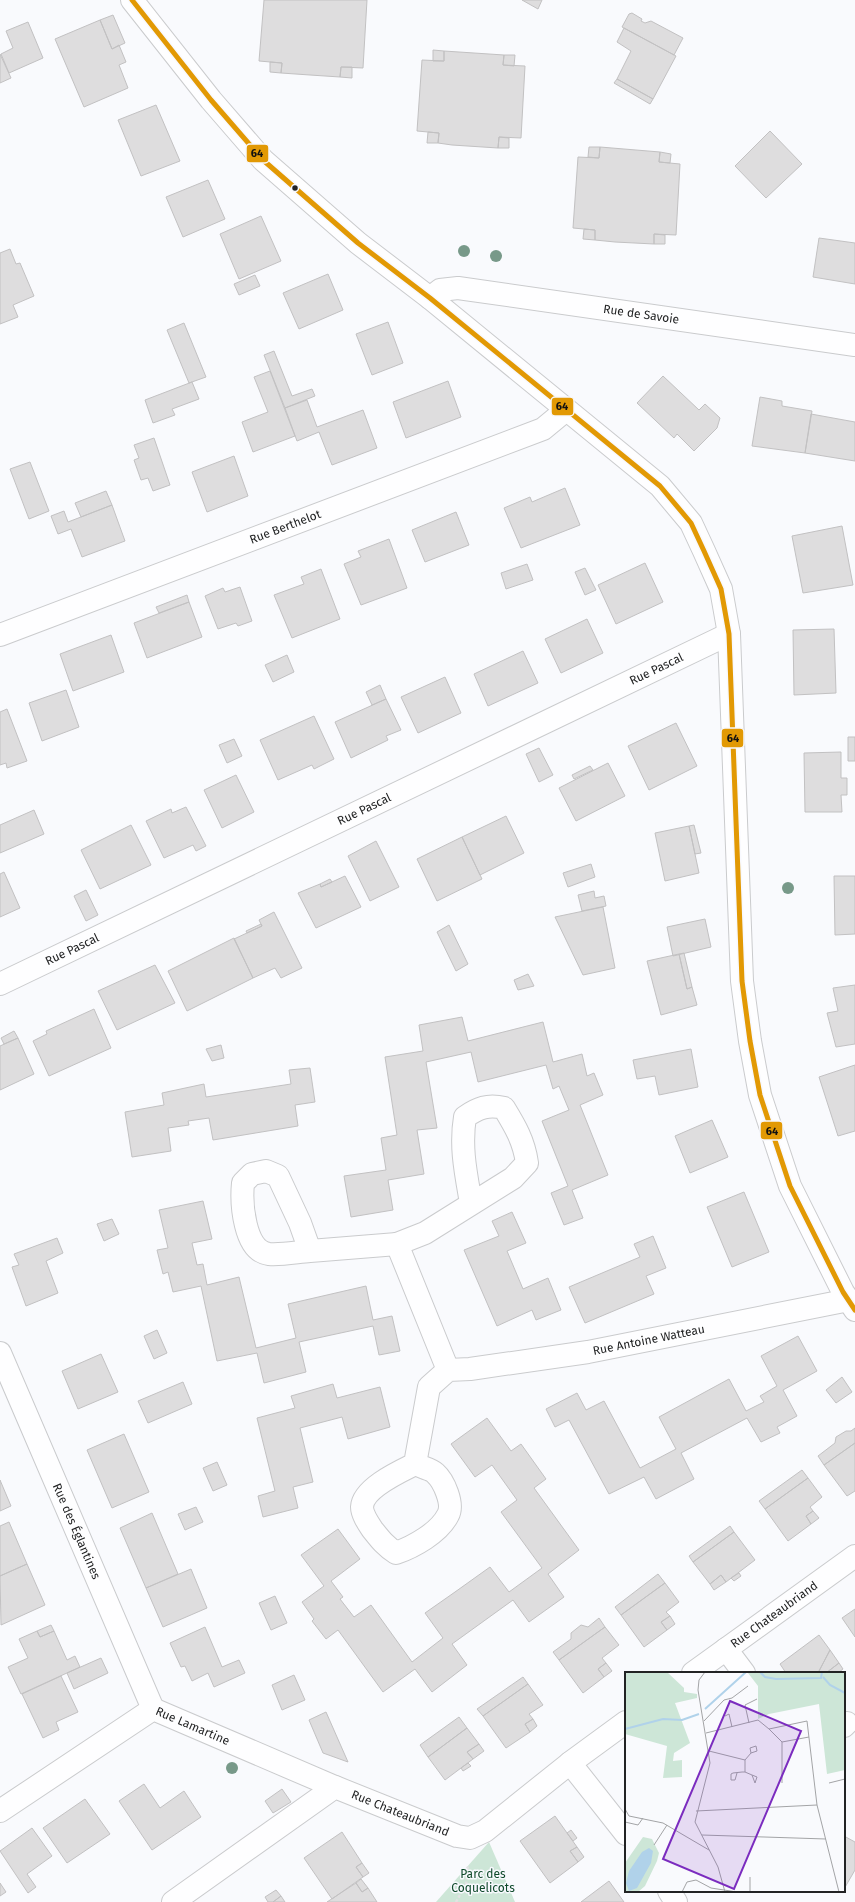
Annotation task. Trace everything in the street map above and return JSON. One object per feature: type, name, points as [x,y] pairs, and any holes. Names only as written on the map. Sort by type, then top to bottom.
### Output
[{"type":"street","points":[[132,0],[211,100],[263,160],[358,243],[430,298],[660,486],[691,523],[721,589],[729,634],[742,981],[750,1041],[760,1095],[790,1186],[852,1305]]},
{"type":"street","name":"Rue de Savoie","points":[[430,298],[440,290],[458,288],[855,345]]},
{"type":"street","name":"Rue Berthelot","points":[[0,635],[543,429],[566,410]]},
{"type":"street","name":"Rue Pascal","points":[[0,984],[729,634]]},
{"type":"street","points":[[310,1251],[397,1244],[426,1233],[471,1203]]},
{"type":"street","points":[[397,1244],[448,1370],[429,1387],[415,1464]]},
{"type":"street","name":"Rue Antoine Watteau","points":[[448,1370],[470,1369],[588,1352],[852,1305]]},
{"type":"street","name":"Rue des Églantines","points":[[0,1352],[153,1709]]},
{"type":"street","name":"Rue Chateaubriand","points":[[694,1672],[855,1556]]},
{"type":"street","points":[[726,1649],[743,1672]]},
{"type":"street","name":"Rue Lamartine","points":[[0,1811],[153,1709],[335,1787]]},
{"type":"street","points":[[470,1838],[485,1831],[570,1763],[625,1723]]},
{"type":"street","points":[[570,1763],[625,1833]]},
{"type":"street","name":"Rue Chateaubriand","points":[[173,1902],[335,1787],[457,1836],[470,1838]]},
{"type":"street","points":[[670,1892],[676,1902]]},
{"type":"path","points":[[456,1902],[466,1884],[470,1838]]},
{"type":"green space","name":"Parc des Coquelicots","points":[[489,1842],[515,1902],[436,1902]]},
{"type":"building","points":[[264,0],[367,0],[363,68],[341,67],[340,77],[310,75],[281,73],[282,63],[259,61]]},
{"type":"building","points":[[522,0],[542,0],[538,9]]},
{"type":"building","points":[[632,13],[642,19],[641,21],[645,23],[651,21],[683,38],[674,55],[622,27],[629,14]]},
{"type":"building","points":[[113,15],[125,43],[112,49],[100,20]]},
{"type":"building","points":[[100,20],[112,49],[119,45],[126,62],[119,65],[128,88],[84,107],[55,39]]},
{"type":"building","points":[[28,22],[43,58],[9,73],[1,54],[13,48],[6,31]]},
{"type":"building","points":[[624,28],[676,56],[653,99],[617,79],[631,51],[617,42]]},
{"type":"building","points":[[433,50],[444,51],[444,61],[433,61]]},
{"type":"building","points":[[444,51],[504,55],[503,65],[525,66],[521,138],[499,137],[498,148],[452,145],[438,143],[439,133],[417,131],[422,60],[444,61]]},
{"type":"building","points":[[0,54],[11,78],[0,83]]},
{"type":"building","points":[[504,55],[515,55],[514,66],[503,65]]},
{"type":"building","points":[[270,62],[282,63],[281,73],[270,72]]},
{"type":"building","points":[[341,67],[352,67],[352,78],[340,77]]},
{"type":"building","points":[[617,79],[653,99],[650,104],[614,83]]},
{"type":"building","points":[[156,105],[180,161],[141,176],[118,120]]},
{"type":"building","points":[[770,131],[802,164],[766,198],[735,166]]},
{"type":"building","points":[[428,132],[439,133],[438,143],[427,143]]},
{"type":"building","points":[[499,137],[509,138],[509,148],[498,148]]},
{"type":"building","points":[[589,147],[600,147],[599,158],[588,157]]},
{"type":"building","points":[[600,147],[660,152],[659,162],[680,164],[676,235],[654,234],[654,244],[615,242],[595,240],[595,230],[573,228],[578,157],[599,158]]},
{"type":"building","points":[[660,152],[671,154],[670,163],[659,162]]},
{"type":"building","points":[[208,180],[225,219],[183,237],[166,197]]},
{"type":"building","points":[[261,216],[281,261],[239,279],[220,234]]},
{"type":"building","points":[[584,229],[595,230],[595,240],[583,239]]},
{"type":"building","points":[[654,234],[665,235],[665,244],[654,244]]},
{"type":"building","points":[[819,238],[855,243],[855,284],[813,277]]},
{"type":"building","points":[[10,249],[16,264],[20,263],[34,296],[13,305],[18,317],[0,324],[0,253]]},
{"type":"building","points":[[328,274],[343,310],[299,329],[283,293]]},
{"type":"building","points":[[255,275],[260,286],[239,295],[234,284]]},
{"type":"building","points":[[388,322],[403,363],[372,375],[356,334]]},
{"type":"building","points":[[184,323],[206,377],[189,383],[167,330]]},
{"type":"building","points":[[274,351],[292,396],[312,389],[315,396],[285,408],[264,355]]},
{"type":"building","points":[[270,371],[295,436],[253,452],[242,422],[268,412],[254,377]]},
{"type":"building","points":[[663,376],[699,410],[705,404],[720,418],[717,428],[694,451],[677,434],[674,438],[637,403]]},
{"type":"building","points":[[448,381],[461,417],[406,438],[393,402]]},
{"type":"building","points":[[192,382],[199,399],[172,409],[175,415],[153,423],[145,400]]},
{"type":"building","points":[[760,397],[782,401],[782,406],[812,411],[805,453],[752,446]]},
{"type":"building","points":[[307,400],[317,427],[363,410],[377,448],[332,465],[319,432],[297,441],[285,408]]},
{"type":"building","points":[[811,414],[855,422],[855,461],[805,453]]},
{"type":"building","points":[[154,438],[170,485],[153,491],[148,478],[141,480],[134,460],[139,458],[134,445]]},
{"type":"building","points":[[234,456],[248,496],[207,512],[192,472]]},
{"type":"building","points":[[30,462],[49,511],[29,519],[10,469]]},
{"type":"building","points":[[565,488],[580,525],[521,548],[504,508],[530,497],[532,502]]},
{"type":"building","points":[[106,491],[112,505],[81,517],[75,503]]},
{"type":"building","points":[[112,505],[125,541],[82,557],[71,529],[58,534],[51,516],[64,511],[68,522]]},
{"type":"building","points":[[456,512],[469,545],[425,562],[412,530]]},
{"type":"building","points":[[842,526],[853,585],[803,593],[792,536]]},
{"type":"building","points":[[389,539],[407,588],[361,605],[344,564],[361,557],[358,551]]},
{"type":"building","points":[[645,563],[663,602],[616,624],[598,585]]},
{"type":"building","points":[[527,564],[533,580],[506,589],[501,573]]},
{"type":"building","points":[[585,568],[596,590],[585,595],[575,572]]},
{"type":"building","points":[[321,569],[340,619],[292,638],[274,595],[304,584],[301,577]]},
{"type":"building","points":[[240,587],[252,621],[238,626],[236,623],[218,629],[205,596],[223,588],[225,592]]},
{"type":"building","points":[[187,595],[189,602],[159,613],[156,607]]},
{"type":"building","points":[[189,602],[202,637],[147,658],[134,623]]},
{"type":"building","points":[[587,619],[603,653],[561,673],[545,639]]},
{"type":"building","points":[[834,629],[836,693],[794,695],[793,630]]},
{"type":"building","points":[[111,635],[124,672],[73,691],[60,654]]},
{"type":"building","points":[[523,651],[538,683],[488,706],[474,674]]},
{"type":"building","points":[[287,655],[294,672],[273,682],[265,665]]},
{"type":"building","points":[[445,677],[461,713],[418,733],[401,697]]},
{"type":"building","points":[[380,685],[386,699],[372,705],[366,692]]},
{"type":"building","points":[[66,690],[79,727],[42,741],[29,703]]},
{"type":"building","points":[[386,699],[401,730],[386,736],[388,740],[351,758],[335,722]]},
{"type":"building","points":[[7,709],[27,761],[7,768],[6,763],[0,765],[0,712]]},
{"type":"building","points":[[314,716],[334,759],[314,769],[312,765],[278,780],[260,740]]},
{"type":"building","points":[[676,723],[697,766],[649,790],[628,746]]},
{"type":"building","points":[[848,737],[855,737],[855,761],[848,761]]},
{"type":"building","points":[[234,739],[242,756],[227,763],[219,745]]},
{"type":"building","points":[[539,748],[553,775],[539,782],[526,754]]},
{"type":"building","points":[[841,752],[841,778],[847,778],[847,795],[841,795],[842,812],[805,812],[804,753]]},
{"type":"building","points":[[608,763],[625,796],[576,821],[559,788]]},
{"type":"building","points":[[590,766],[593,770],[574,779],[572,775]]},
{"type":"building","points":[[236,775],[254,812],[222,828],[204,790]]},
{"type":"building","points":[[186,807],[206,846],[196,851],[193,845],[164,858],[146,821],[171,809],[172,813]]},
{"type":"building","points":[[34,810],[44,834],[0,853],[0,825]]},
{"type":"building","points":[[506,816],[524,853],[480,875],[462,837]]},
{"type":"building","points":[[131,825],[151,865],[100,889],[81,850]]},
{"type":"building","points":[[694,825],[701,853],[695,854],[689,826]]},
{"type":"building","points":[[689,826],[699,873],[665,881],[655,833]]},
{"type":"building","points":[[462,837],[482,879],[437,901],[417,859]]},
{"type":"building","points":[[376,841],[399,887],[370,901],[348,856]]},
{"type":"building","points":[[591,864],[595,877],[568,887],[563,873]]},
{"type":"building","points":[[4,872],[20,908],[0,917],[0,874]]},
{"type":"building","points":[[345,876],[361,907],[316,928],[298,893],[320,884],[321,887]]},
{"type":"building","points":[[834,876],[855,876],[855,934],[835,935]]},
{"type":"building","points":[[330,879],[332,882],[321,887],[320,884]]},
{"type":"building","points":[[86,890],[98,915],[86,921],[74,896]]},
{"type":"building","points":[[594,891],[595,898],[604,896],[606,906],[582,911],[578,895]]},
{"type":"building","points":[[603,907],[615,968],[583,975],[555,917]]},
{"type":"building","points":[[274,912],[302,968],[281,978],[275,968],[253,978],[234,939],[262,926],[259,920]]},
{"type":"building","points":[[705,919],[711,947],[673,956],[667,927]]},
{"type":"building","points":[[261,924],[262,926],[247,933],[246,931]]},
{"type":"building","points":[[449,925],[468,964],[456,971],[437,932]]},
{"type":"building","points":[[234,938],[253,978],[187,1011],[168,971]]},
{"type":"building","points":[[684,953],[692,987],[687,989],[679,954]]},
{"type":"building","points":[[679,954],[687,989],[692,987],[697,1005],[661,1015],[647,961]]},
{"type":"building","points":[[155,965],[175,1003],[117,1030],[98,991]]},
{"type":"building","points":[[528,974],[534,986],[518,990],[514,980]]},
{"type":"building","points":[[855,985],[855,1044],[836,1047],[827,1013],[838,1011],[833,988]]},
{"type":"building","points":[[94,1009],[111,1048],[49,1076],[33,1041],[47,1034],[46,1031]]},
{"type":"building","points":[[462,1017],[468,1041],[543,1022],[553,1062],[582,1054],[587,1076],[594,1073],[603,1095],[580,1105],[608,1175],[572,1190],[583,1218],[564,1225],[551,1193],[568,1186],[542,1121],[569,1110],[559,1086],[553,1089],[546,1065],[478,1082],[471,1052],[426,1062],[437,1128],[417,1130],[424,1174],[388,1180],[393,1210],[351,1217],[344,1176],[386,1170],[381,1138],[397,1135],[385,1057],[423,1051],[419,1025]]},
{"type":"building","points":[[14,1031],[18,1038],[4,1044],[1,1038]]},
{"type":"building","points":[[18,1038],[34,1074],[0,1090],[0,1046]]},
{"type":"building","points":[[221,1045],[224,1058],[212,1061],[206,1049]]},
{"type":"building","points":[[691,1049],[698,1087],[659,1095],[655,1076],[637,1079],[633,1060]]},
{"type":"building","points":[[855,1065],[855,1131],[838,1136],[819,1077]]},
{"type":"building","points":[[310,1068],[315,1102],[295,1105],[298,1126],[213,1140],[209,1118],[188,1121],[189,1125],[168,1128],[171,1151],[132,1157],[125,1112],[164,1105],[162,1093],[204,1084],[206,1097],[291,1084],[289,1070]]},
{"type":"building","points":[[712,1120],[728,1157],[690,1173],[675,1136]]},
{"type":"building","points":[[744,1192],[769,1252],[732,1267],[707,1207]]},
{"type":"building","points":[[203,1201],[212,1239],[192,1243],[197,1265],[203,1264],[207,1285],[239,1277],[256,1348],[296,1338],[288,1304],[366,1286],[373,1320],[392,1316],[400,1351],[379,1355],[373,1326],[299,1342],[306,1372],[264,1383],[257,1353],[217,1361],[201,1286],[173,1292],[168,1272],[163,1274],[157,1250],[168,1248],[159,1210]]},
{"type":"building","points":[[512,1212],[526,1243],[507,1251],[523,1289],[548,1278],[561,1310],[536,1320],[532,1310],[497,1326],[464,1250],[499,1236],[492,1221]]},
{"type":"building","points":[[112,1219],[119,1234],[104,1241],[97,1224]]},
{"type":"building","points":[[653,1236],[666,1268],[646,1276],[654,1294],[585,1323],[569,1287],[640,1257],[634,1244]]},
{"type":"building","points":[[57,1238],[63,1253],[46,1261],[58,1293],[26,1306],[12,1267],[19,1265],[14,1254]]},
{"type":"building","points":[[157,1330],[167,1353],[154,1359],[144,1336]]},
{"type":"building","points":[[798,1336],[817,1371],[783,1390],[797,1416],[777,1427],[780,1433],[761,1442],[747,1418],[681,1453],[694,1479],[656,1499],[644,1477],[609,1494],[569,1420],[555,1427],[546,1409],[577,1393],[586,1410],[604,1401],[640,1468],[676,1449],[659,1417],[729,1379],[746,1411],[764,1402],[760,1396],[777,1386],[761,1356]]},
{"type":"building","points":[[101,1354],[118,1392],[78,1409],[62,1371]]},
{"type":"building","points":[[842,1377],[852,1392],[836,1403],[826,1390]]},
{"type":"building","points":[[183,1382],[192,1404],[148,1423],[138,1401]]},
{"type":"building","points":[[333,1384],[337,1398],[380,1387],[390,1427],[348,1439],[342,1417],[300,1428],[313,1482],[293,1487],[298,1508],[263,1517],[258,1496],[275,1491],[257,1418],[295,1408],[291,1396]]},
{"type":"building","points":[[487,1418],[511,1451],[521,1444],[546,1479],[534,1488],[579,1550],[548,1574],[564,1597],[529,1622],[513,1600],[452,1644],[467,1665],[432,1692],[415,1669],[383,1692],[338,1630],[326,1639],[312,1621],[314,1619],[302,1602],[324,1586],[301,1555],[338,1529],[360,1559],[331,1581],[343,1597],[340,1599],[354,1617],[371,1605],[412,1662],[443,1638],[425,1613],[490,1567],[509,1592],[542,1568],[501,1512],[517,1500],[492,1465],[475,1477],[451,1444]]},
{"type":"building","points":[[855,1428],[855,1443],[824,1465],[818,1456],[835,1443],[836,1437]]},
{"type":"building","points":[[124,1434],[149,1492],[112,1508],[87,1450]]},
{"type":"building","points":[[855,1443],[855,1491],[847,1496],[824,1465]]},
{"type":"building","points":[[217,1462],[227,1485],[213,1491],[203,1468]]},
{"type":"building","points":[[802,1470],[808,1478],[765,1509],[759,1501]]},
{"type":"building","points":[[808,1478],[822,1497],[810,1507],[813,1511],[806,1516],[811,1524],[788,1541],[765,1509]]},
{"type":"building","points":[[0,1480],[11,1506],[0,1511]]},
{"type":"building","points":[[196,1507],[203,1522],[185,1530],[178,1514]]},
{"type":"building","points":[[813,1511],[819,1518],[811,1524],[806,1516]]},
{"type":"building","points":[[152,1513],[178,1574],[146,1588],[120,1528]]},
{"type":"building","points":[[9,1522],[27,1564],[0,1576],[0,1526]]},
{"type":"building","points":[[730,1526],[734,1532],[693,1562],[689,1556]]},
{"type":"building","points":[[734,1532],[755,1560],[726,1582],[721,1575],[710,1584],[693,1562]]},
{"type":"building","points":[[27,1564],[45,1605],[1,1625],[0,1576]]},
{"type":"building","points":[[191,1569],[207,1608],[163,1627],[146,1588]]},
{"type":"building","points":[[739,1573],[741,1576],[734,1581],[731,1578]]},
{"type":"building","points":[[658,1574],[665,1583],[621,1615],[615,1607]]},
{"type":"building","points":[[721,1575],[726,1582],[714,1590],[710,1584]]},
{"type":"building","points":[[665,1583],[679,1602],[666,1612],[670,1616],[661,1622],[667,1630],[644,1647],[621,1615]]},
{"type":"building","points":[[275,1596],[287,1623],[271,1630],[259,1603]]},
{"type":"building","points":[[855,1609],[855,1637],[842,1618]]},
{"type":"building","points":[[670,1616],[675,1624],[667,1630],[661,1622]]},
{"type":"building","points":[[599,1618],[605,1627],[559,1660],[553,1652],[571,1639],[571,1633],[581,1625],[588,1627]]},
{"type":"building","points":[[51,1625],[54,1631],[40,1637],[37,1631]]},
{"type":"building","points":[[205,1627],[222,1667],[239,1660],[245,1673],[214,1687],[208,1673],[192,1681],[185,1666],[181,1667],[170,1643]]},
{"type":"building","points":[[605,1627],[619,1645],[602,1658],[606,1663],[598,1669],[604,1677],[583,1693],[559,1660]]},
{"type":"building","points":[[37,1631],[40,1637],[54,1631],[67,1660],[75,1656],[80,1667],[21,1694],[8,1667],[28,1658],[19,1639]]},
{"type":"building","points":[[819,1635],[830,1650],[819,1672],[785,1672],[780,1664]]},
{"type":"building","points":[[830,1650],[839,1663],[827,1672],[819,1672]]},
{"type":"building","points":[[101,1658],[108,1673],[74,1689],[67,1673]]},
{"type":"building","points":[[606,1663],[612,1671],[604,1677],[598,1669]]},
{"type":"building","points":[[839,1663],[843,1669],[839,1672],[827,1672]]},
{"type":"building","points":[[294,1675],[305,1700],[282,1710],[272,1685]]},
{"type":"building","points":[[61,1676],[78,1712],[56,1722],[59,1730],[43,1738],[22,1694]]},
{"type":"building","points":[[523,1677],[528,1684],[483,1716],[477,1709]]},
{"type":"building","points":[[528,1684],[543,1705],[529,1714],[533,1719],[525,1724],[530,1732],[506,1748],[483,1716]]},
{"type":"building","points":[[326,1712],[348,1762],[323,1753],[309,1720]]},
{"type":"building","points":[[459,1717],[467,1728],[428,1757],[420,1745]]},
{"type":"building","points":[[533,1719],[537,1726],[530,1732],[525,1724]]},
{"type":"building","points":[[467,1728],[479,1744],[467,1752],[473,1759],[445,1780],[428,1757]]},
{"type":"building","points":[[479,1744],[484,1751],[473,1759],[467,1752]]},
{"type":"building","points":[[468,1763],[471,1766],[463,1771],[461,1768]]},
{"type":"building","points":[[144,1784],[160,1808],[184,1791],[201,1817],[152,1850],[119,1801]]},
{"type":"building","points":[[282,1789],[291,1802],[273,1813],[265,1801]]},
{"type":"building","points":[[85,1799],[110,1834],[67,1863],[43,1828]]},
{"type":"building","points":[[555,1816],[577,1847],[570,1851],[578,1862],[550,1883],[520,1841]]},
{"type":"building","points":[[32,1828],[52,1856],[27,1874],[36,1887],[28,1893],[0,1851]]},
{"type":"building","points":[[571,1830],[577,1838],[573,1841],[567,1833]]},
{"type":"building","points":[[342,1832],[362,1863],[356,1867],[363,1877],[332,1899],[304,1858]]},
{"type":"building","points":[[845,1837],[855,1842],[855,1870],[845,1887]]},
{"type":"building","points":[[577,1847],[584,1857],[578,1862],[570,1851]]},
{"type":"building","points":[[362,1863],[369,1873],[363,1877],[356,1867]]},
{"type":"building","points":[[361,1879],[368,1888],[362,1892],[356,1883]]},
{"type":"building","points":[[609,1881],[624,1902],[581,1902]]},
{"type":"building","points":[[0,1883],[6,1892],[0,1896]]},
{"type":"building","points":[[356,1883],[362,1892],[368,1888],[377,1902],[327,1902]]},
{"type":"building","points":[[276,1890],[281,1896],[273,1902],[268,1902],[265,1897]]},
{"type":"building","points":[[281,1896],[285,1902],[273,1902]]},
{"type":"transit line","name":"64","points":[[132,0],[211,100],[263,160],[358,243],[430,298],[660,486],[691,523],[721,589],[729,634],[742,981],[750,1041],[760,1095],[790,1186],[843,1292],[855,1310]]}]
